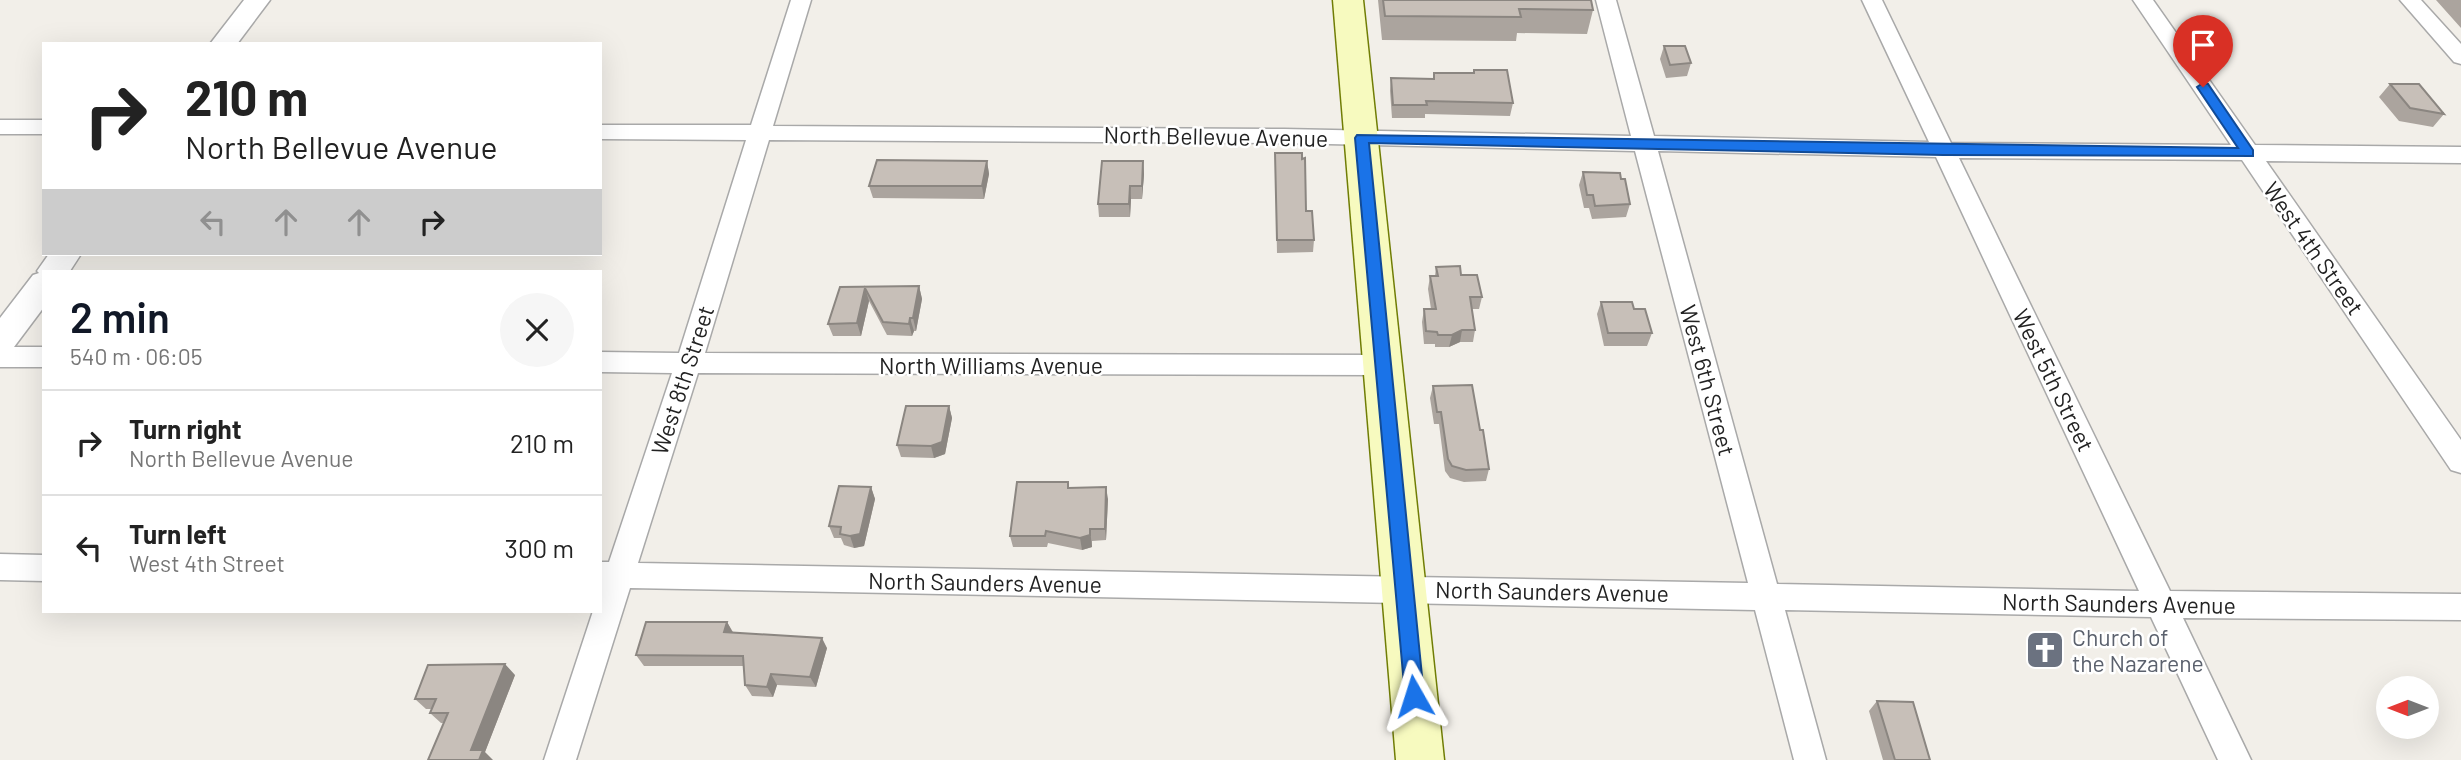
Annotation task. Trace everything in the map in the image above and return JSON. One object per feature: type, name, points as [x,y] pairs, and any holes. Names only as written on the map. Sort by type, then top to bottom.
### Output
[{"type":"main road","points":[[1349,0],[1420,760]]},
{"type":"street","points":[[225,42],[257,0]]},
{"type":"street","name":"West 8th Street","points":[[602,601],[609,575],[688,365],[802,0]]},
{"type":"street","name":"West 6th Street","points":[[1606,0],[1810,760]]},
{"type":"street","name":"West 5th Street","points":[[1872,0],[2235,760]]},
{"type":"street","name":"West 4th Street","points":[[2143,0],[2461,462]]},
{"type":"street","points":[[2410,0],[2461,57]]},
{"type":"street","points":[[0,127],[42,127]]},
{"type":"street","name":"North Bellevue Avenue","points":[[602,132],[1361,138],[1943,150],[2461,155]]},
{"type":"street","points":[[54,270],[64,256]]},
{"type":"street","points":[[0,342],[42,287]]},
{"type":"street","points":[[0,357],[42,357]]},
{"type":"street","name":"North Williams Avenue","points":[[602,362],[688,365],[1383,365]]},
{"type":"street","points":[[0,568],[42,568]]},
{"type":"street","name":"North Saunders Avenue","points":[[609,575],[2161,604],[2461,607]]},
{"type":"street","name":"West 8th Street","points":[[560,760],[599,613]]},
{"type":"building","points":[[1383,0],[1591,0],[1593,10],[1519,9],[1521,17],[1385,16]]},
{"type":"building","points":[[1664,46],[1685,46],[1691,63],[1670,65]]},
{"type":"building","points":[[1474,70],[1507,70],[1513,103],[1426,101],[1427,105],[1393,105],[1391,78],[1434,79],[1434,73],[1474,73]]},
{"type":"building","points":[[2390,84],[2419,84],[2444,114],[2410,108]]},
{"type":"building","points":[[1275,153],[1302,153],[1302,159],[1305,158],[1306,211],[1312,211],[1314,240],[1277,240]]},
{"type":"building","points":[[877,160],[987,161],[982,186],[869,186]]},
{"type":"building","points":[[1102,161],[1143,161],[1142,186],[1130,186],[1129,204],[1098,204]]},
{"type":"building","points":[[1583,172],[1620,173],[1621,179],[1625,179],[1630,204],[1595,206],[1593,195],[1587,195]]},
{"type":"building","points":[[1460,266],[1461,275],[1477,275],[1482,297],[1470,297],[1475,330],[1462,330],[1452,335],[1438,335],[1437,332],[1426,331],[1424,309],[1436,309],[1430,276],[1438,276],[1436,267]]},
{"type":"building","points":[[919,286],[913,318],[910,318],[909,324],[883,322],[865,288],[857,323],[828,324],[840,287]]},
{"type":"building","points":[[1601,302],[1632,302],[1634,309],[1645,309],[1652,333],[1608,333]]},
{"type":"building","points":[[1472,385],[1489,469],[1466,470],[1452,466],[1448,459],[1441,412],[1437,412],[1433,386]]},
{"type":"building","points":[[906,406],[949,406],[942,442],[931,446],[897,445]]},
{"type":"building","points":[[1017,482],[1068,482],[1068,488],[1106,487],[1105,529],[1090,529],[1090,535],[1080,538],[1046,531],[1045,536],[1010,536]]},
{"type":"building","points":[[839,486],[871,487],[860,534],[840,534],[841,527],[829,526]]},
{"type":"building","points":[[646,622],[727,622],[724,632],[822,638],[810,677],[771,674],[767,687],[745,685],[743,656],[636,655]]},
{"type":"building","points":[[505,664],[471,750],[483,750],[479,760],[428,760],[448,713],[430,713],[436,699],[415,699],[428,665]]},
{"type":"building","points":[[1877,701],[1913,702],[1930,760],[1895,760]]},
{"type":"place","name":"Church of the Nazarene","points":[[2045,650]]},
{"type":"route","points":[[1414,696],[1361,138],[1943,150],[2248,153],[2203,87]]}]
